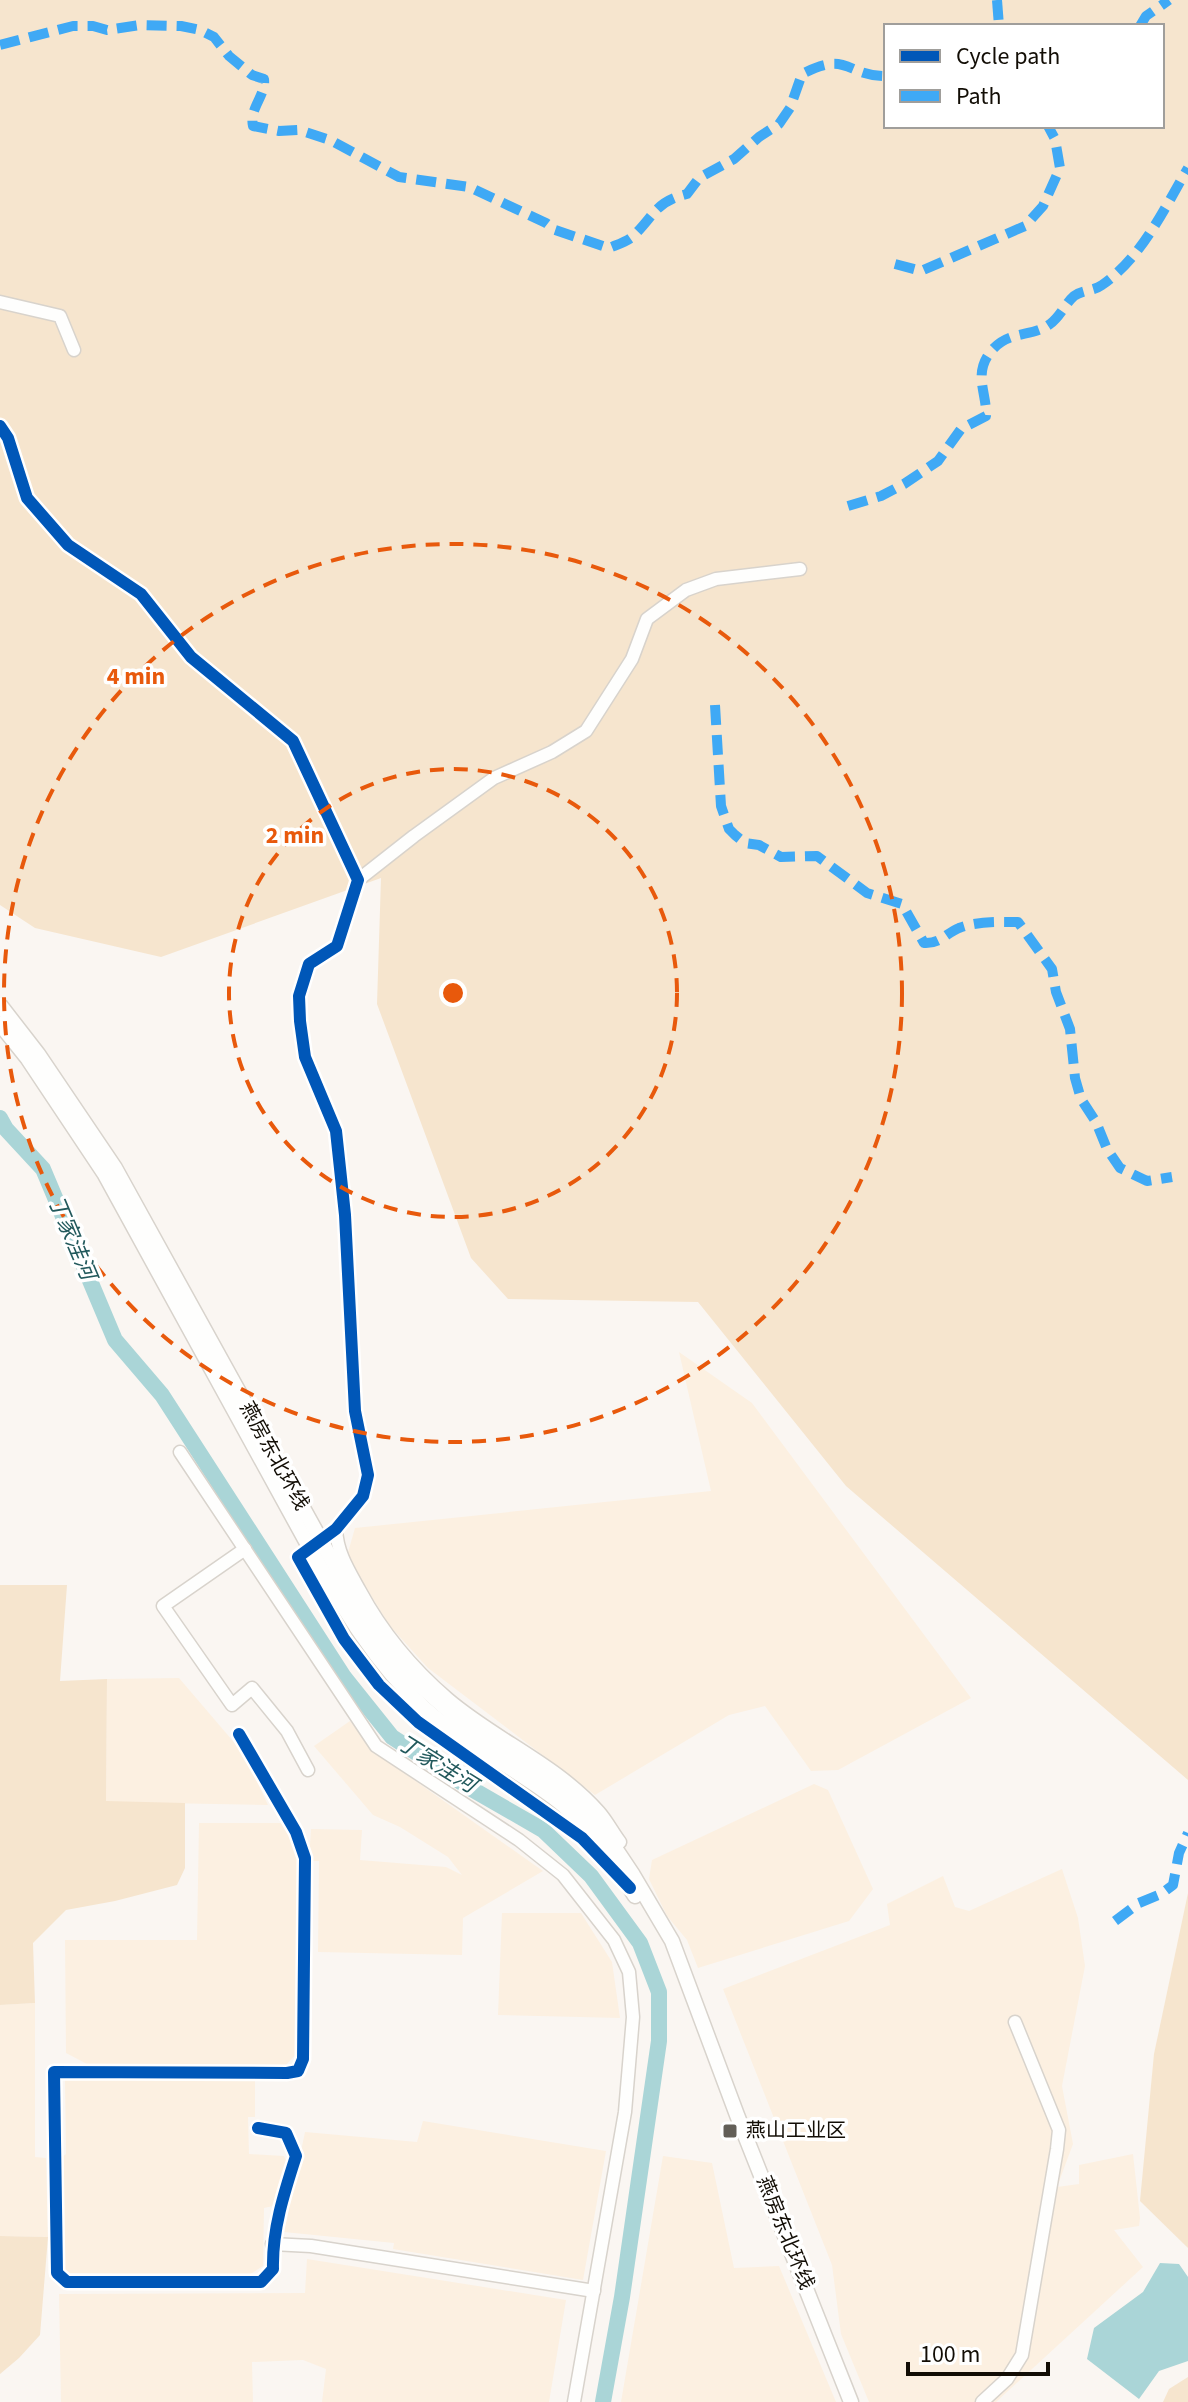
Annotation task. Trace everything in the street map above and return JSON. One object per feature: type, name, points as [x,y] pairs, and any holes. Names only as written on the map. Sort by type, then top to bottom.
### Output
[{"type":"main road","name":"燕房东北环线","points":[[0,1005],[38,1054],[115,1168],[318,1550]]},
{"type":"main road","name":"燕房东北环线","points":[[0,1024],[104,1173],[318,1550],[369,1625],[407,1674],[469,1729],[568,1795],[607,1836],[632,1882],[672,1941],[851,2402]]},
{"type":"street","points":[[0,302],[60,316],[74,350]]},
{"type":"street","points":[[0,426],[8,438],[27,498],[68,545],[141,594],[191,657],[293,741],[358,880]]},
{"type":"street","points":[[632,1882],[582,1838],[418,1722],[379,1685],[344,1639],[298,1557],[336,1529],[363,1496],[368,1475],[355,1411],[345,1215],[336,1131],[305,1057],[299,996],[309,964],[337,946],[358,880],[494,778],[552,752],[586,731],[632,659],[647,619],[686,590],[716,579],[800,569]]},
{"type":"street","points":[[180,1452],[376,1746],[519,1840],[563,1875],[614,1940],[629,1972],[633,2017],[625,2112],[574,2402]]},
{"type":"street","points":[[336,1529],[340,1553],[389,1637],[415,1668],[449,1700],[558,1774],[599,1812],[622,1845],[632,1882]]},
{"type":"street","points":[[245,1549],[163,1606],[232,1705],[252,1688],[287,1731],[308,1770]]},
{"type":"street","points":[[239,1734],[296,1832],[305,1858],[303,2059],[298,2071],[287,2073],[54,2072],[57,2273],[67,2282],[261,2282],[273,2269],[272,2244],[283,2194],[296,2156],[286,2133],[258,2128]]},
{"type":"street","points":[[982,2402],[1007,2379],[1022,2355],[1059,2130],[1015,2022]]},
{"type":"street","points":[[272,2244],[311,2246],[594,2291]]},
{"type":"shaded area","points":[[0,0],[1188,0],[1188,1780],[846,1486],[698,1302],[508,1299],[471,1258],[377,1004],[381,878],[161,957],[35,928],[0,905]]},
{"type":"shaded area","points":[[679,1352],[752,1403],[971,1698],[838,1770],[811,1771],[765,1706],[729,1715],[595,1795],[428,1668],[389,1625],[347,1556],[355,1528],[711,1491]]},
{"type":"shaded area","points":[[0,1585],[67,1585],[60,1681],[107,1679],[106,1801],[185,1803],[185,1868],[177,1885],[66,1910],[33,1943],[35,2003],[0,2005]]},
{"type":"shaded area","points":[[179,1678],[244,1754],[268,1805],[106,1802],[107,1679]]},
{"type":"shaded area","points":[[350,1721],[373,1751],[543,1871],[463,1918],[462,1955],[318,1952],[319,1861],[309,1861],[311,1829],[362,1830],[360,1860],[446,1867],[462,1875],[448,1857],[400,1827],[373,1815],[314,1746]]},
{"type":"shaded area","points":[[814,1784],[828,1790],[873,1889],[849,1921],[698,1968],[687,1940],[667,1916],[649,1879],[652,1860]]},
{"type":"shaded area","points":[[199,1823],[281,1823],[293,1836],[298,1859],[298,2052],[286,2065],[87,2064],[66,2053],[65,1940],[197,1940]]},
{"type":"shaded area","points":[[1062,1869],[1078,1918],[1085,1966],[1062,2086],[1073,2144],[1057,2187],[1079,2184],[1079,2165],[1133,2154],[1139,2226],[1114,2230],[1143,2267],[996,2402],[869,2402],[841,2334],[832,2265],[723,1989],[890,1925],[887,1904],[943,1876],[955,1907],[969,1911]]},
{"type":"shaded area","points":[[1188,1893],[1188,2248],[1140,2201],[1154,2054]]},
{"type":"shaded area","points":[[502,1913],[581,1913],[612,1962],[620,2018],[498,2015]]},
{"type":"shaded area","points":[[35,2003],[35,2157],[46,2158],[48,2237],[0,2236],[0,2005]]},
{"type":"shaded area","points":[[65,2080],[255,2080],[255,2117],[248,2117],[249,2154],[284,2156],[287,2162],[273,2206],[264,2208],[263,2266],[247,2276],[67,2273],[63,2268],[61,2158],[66,2154]]},
{"type":"shaded area","points":[[423,2121],[606,2151],[583,2280],[393,2249],[394,2243],[284,2232],[305,2132],[417,2142]]},
{"type":"shaded area","points":[[663,2156],[712,2163],[734,2268],[779,2266],[836,2402],[621,2402]]},
{"type":"shaded area","points":[[0,2236],[48,2237],[40,2335],[0,2374]]},
{"type":"shaded area","points":[[307,2259],[566,2300],[549,2402],[322,2402],[326,2369],[303,2360],[252,2362],[253,2402],[61,2402],[59,2294],[305,2293]]},
{"type":"shaded area","points":[[1188,2377],[1188,2402],[1163,2402],[1169,2389]]},
{"type":"water","points":[[1160,2263],[1179,2264],[1188,2277],[1188,2361],[1159,2371],[1139,2399],[1087,2359],[1094,2328],[1143,2292]]},
{"type":"waterway","name":"丁家洼河","points":[[0,1118],[6,1129],[43,1169],[115,1340],[162,1395],[344,1677],[392,1737],[470,1788],[543,1830],[591,1876],[640,1943],[659,1992],[659,2041],[622,2297],[603,2402]]},
{"type":"marked path","points":[[997,0],[999,24]]},
{"type":"marked path","points":[[1141,24],[1146,16],[1169,0]]},
{"type":"marked path","points":[[0,45],[73,26],[107,30],[140,25],[181,26],[200,30],[214,37],[229,56],[252,75],[264,79],[263,91],[253,113],[253,126],[279,131],[299,130],[330,140],[399,177],[469,187],[555,230],[609,248],[630,239],[661,206],[687,194],[699,178],[734,159],[779,124],[790,108],[802,74],[817,67],[838,64],[884,76]]},
{"type":"marked path","points":[[895,264],[921,271],[1025,226],[1043,206],[1060,168],[1055,139],[1049,128]]},
{"type":"marked path","points":[[848,506],[881,496],[904,484],[938,461],[961,429],[986,416],[982,372],[994,348],[1010,338],[1042,329],[1057,318],[1074,296],[1099,287],[1116,274],[1151,231],[1188,168]]},
{"type":"marked path","points":[[715,705],[721,806],[729,829],[745,843],[759,845],[781,857],[817,856],[867,893],[902,904],[924,943],[934,942],[973,924],[1018,922],[1052,969],[1056,992],[1070,1029],[1075,1078],[1081,1099],[1096,1122],[1107,1149],[1120,1168],[1147,1181],[1172,1177]]},
{"type":"marked path","points":[[1115,1921],[1139,1903],[1173,1885],[1179,1853],[1188,1833]]},
{"type":"cycle path","points":[[0,426],[8,438],[27,498],[68,545],[141,594],[191,657],[293,741],[358,880],[337,946],[309,964],[299,996],[305,1057],[336,1131],[345,1215],[355,1411],[368,1475],[363,1496],[336,1529],[298,1557],[344,1639],[379,1685],[418,1722],[582,1838],[630,1888]]},
{"type":"cycle path","points":[[239,1734],[296,1832],[305,1858],[303,2059],[298,2071],[287,2073],[54,2072],[57,2273],[67,2282],[261,2282],[273,2269],[277,2226],[296,2156],[286,2133],[258,2128]]},
{"type":"place","name":"燕山工业区","points":[[730,2131]]}]
